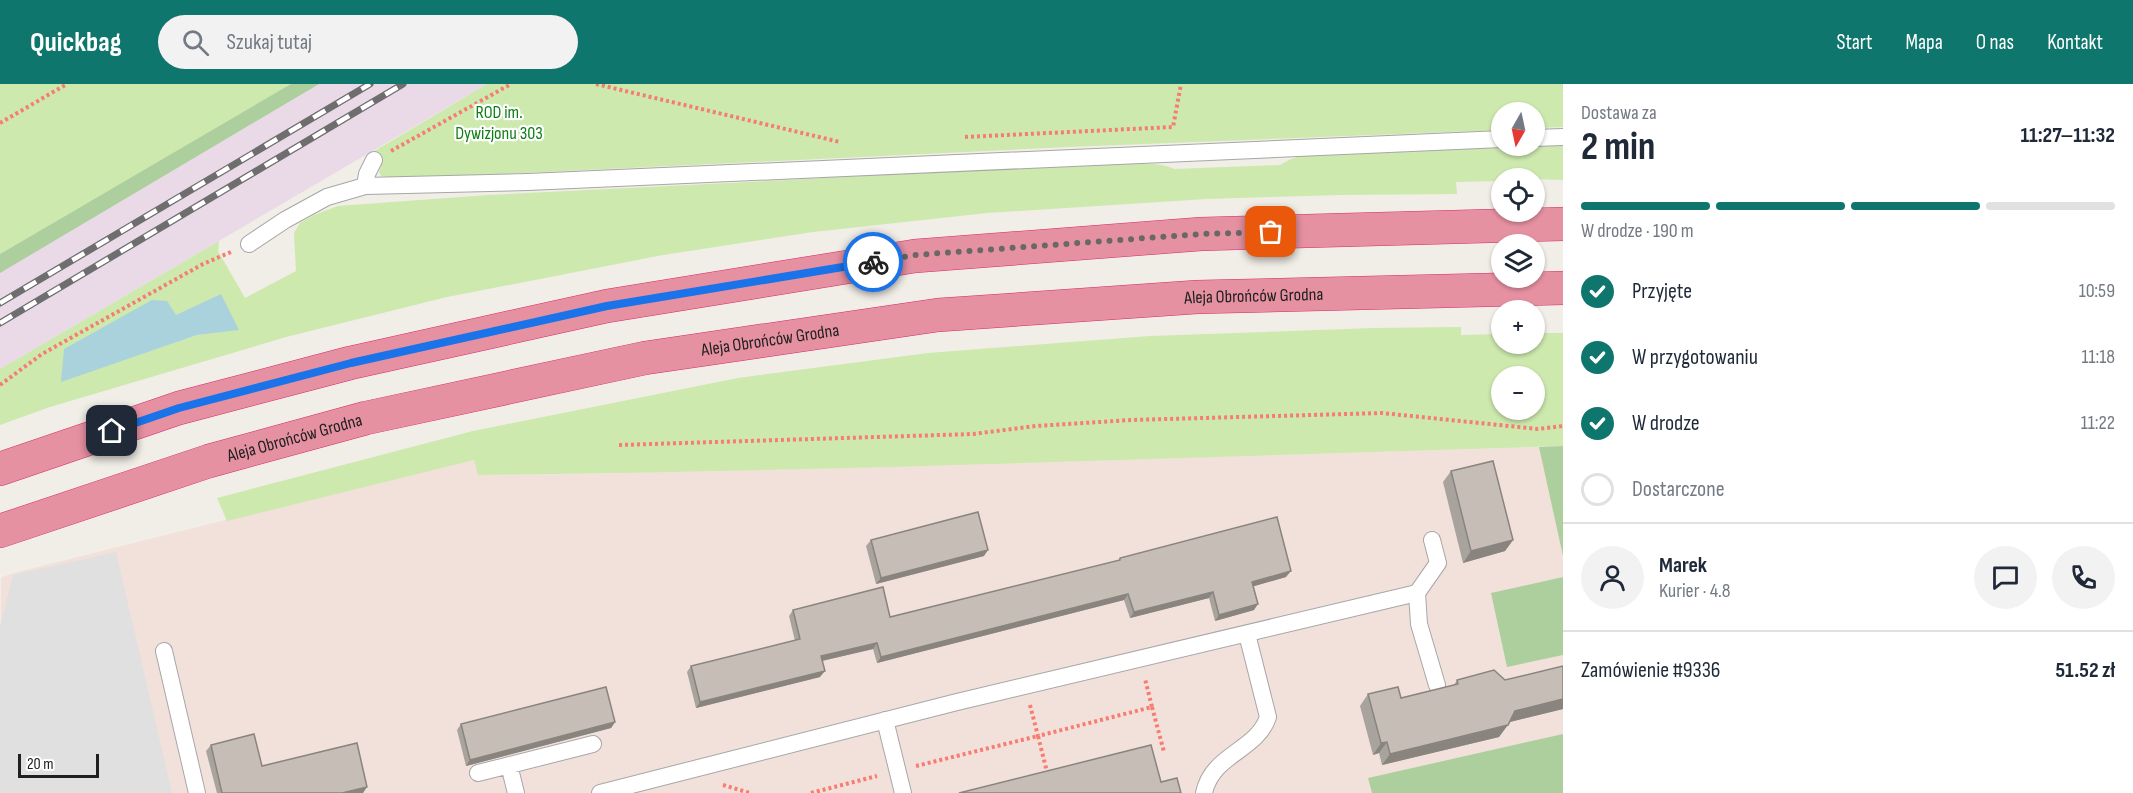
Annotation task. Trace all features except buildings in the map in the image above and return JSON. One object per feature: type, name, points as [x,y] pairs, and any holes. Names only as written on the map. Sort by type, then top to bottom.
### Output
[{"type":"highway","points":[[0,469],[179,408],[351,363],[607,306],[915,255],[1201,234],[1563,224]]},
{"type":"highway","name":"Aleja Obrońców Grodna","points":[[0,531],[209,460],[366,418],[645,358],[938,315],[1197,297],[1563,288]]},
{"type":"lane","points":[[1545,137],[1563,136]]},
{"type":"lane","points":[[249,244],[285,220],[327,197],[364,186],[540,182],[1491,139]]},
{"type":"lane","points":[[364,186],[374,160]]},
{"type":"lane","points":[[1432,540],[1438,563],[1417,592],[1419,624],[1437,685]]},
{"type":"lane","points":[[600,793],[885,720],[1417,592]]},
{"type":"lane","points":[[1204,793],[1211,774],[1225,759],[1259,734],[1268,717],[1247,634]]},
{"type":"lane","points":[[164,651],[197,793]]},
{"type":"lane","points":[[885,720],[903,793]]},
{"type":"lane","points":[[478,773],[593,744]]},
{"type":"lane","points":[[509,765],[516,793]]},
{"type":"path","points":[[0,123],[67,84]]},
{"type":"path","points":[[374,160],[512,84]]},
{"type":"path","points":[[596,84],[840,141]]},
{"type":"path","points":[[965,137],[1173,127],[1181,84]]},
{"type":"path","points":[[0,385],[52,348],[202,264],[249,244]]},
{"type":"path","points":[[619,445],[973,434],[1036,426],[1131,420],[1382,413],[1539,429],[1563,426]]},
{"type":"path","points":[[1140,659],[1164,752]]},
{"type":"path","points":[[1024,687],[1049,780]]},
{"type":"path","points":[[811,793],[1152,707]]},
{"type":"shaded area","points":[[292,84],[487,84],[0,369],[0,255]]},
{"type":"shaded area","points":[[1563,446],[1563,793],[0,793],[1,578],[442,466],[474,460],[478,475],[579,474]]},
{"type":"shaded area","points":[[116,552],[172,793],[0,793],[0,626],[13,575]]},
{"type":"green space","points":[[0,84],[292,84],[0,254]]},
{"type":"green space","points":[[291,84],[319,84],[0,273],[0,254]]},
{"type":"green space","name":"ROD im. Dywizjonu 303","points":[[487,84],[1563,84],[1563,127],[1545,128],[1545,102],[1491,102],[1491,130],[1068,147],[399,179],[381,176],[379,172],[381,166],[378,166],[371,153]]},
{"type":"green space","points":[[1563,144],[1563,180],[1545,179],[1545,168],[1491,168],[1491,181],[1456,182],[1457,194],[1206,199],[987,213],[813,232],[663,255],[447,297],[286,337],[50,407],[0,425],[0,369],[219,241],[218,251],[245,298],[296,271],[294,233],[300,223],[338,206],[488,195],[1108,164],[1153,164],[1174,169],[1280,165],[1300,156],[1491,147],[1491,156],[1545,156],[1545,145]],"holes":[[[176,316],[238,329],[197,335],[61,381]]]},
{"type":"green space","points":[[1461,327],[1461,335],[1491,334],[1491,354],[1545,354],[1545,333],[1563,333],[1563,446],[885,467],[478,475],[474,460],[227,521],[217,498],[473,431],[738,378],[928,353],[1150,336]]},
{"type":"green space","points":[[1563,446],[1563,556],[1539,447]]},
{"type":"green space","points":[[1563,577],[1563,655],[1507,667],[1491,593]]},
{"type":"green space","points":[[1563,734],[1563,793],[1372,793],[1368,778]]},
{"type":"water","points":[[221,294],[239,330],[197,335],[61,382],[64,349],[152,300],[167,301],[176,315]]},
{"type":"railway","points":[[0,303],[370,84]]},
{"type":"railway","points":[[0,323],[403,84]]},
{"type":"way so far","points":[[873,262],[915,255],[1201,234],[1271,232]]},
{"type":"route","points":[[112,431],[179,408],[351,363],[607,306],[873,262]]}]
